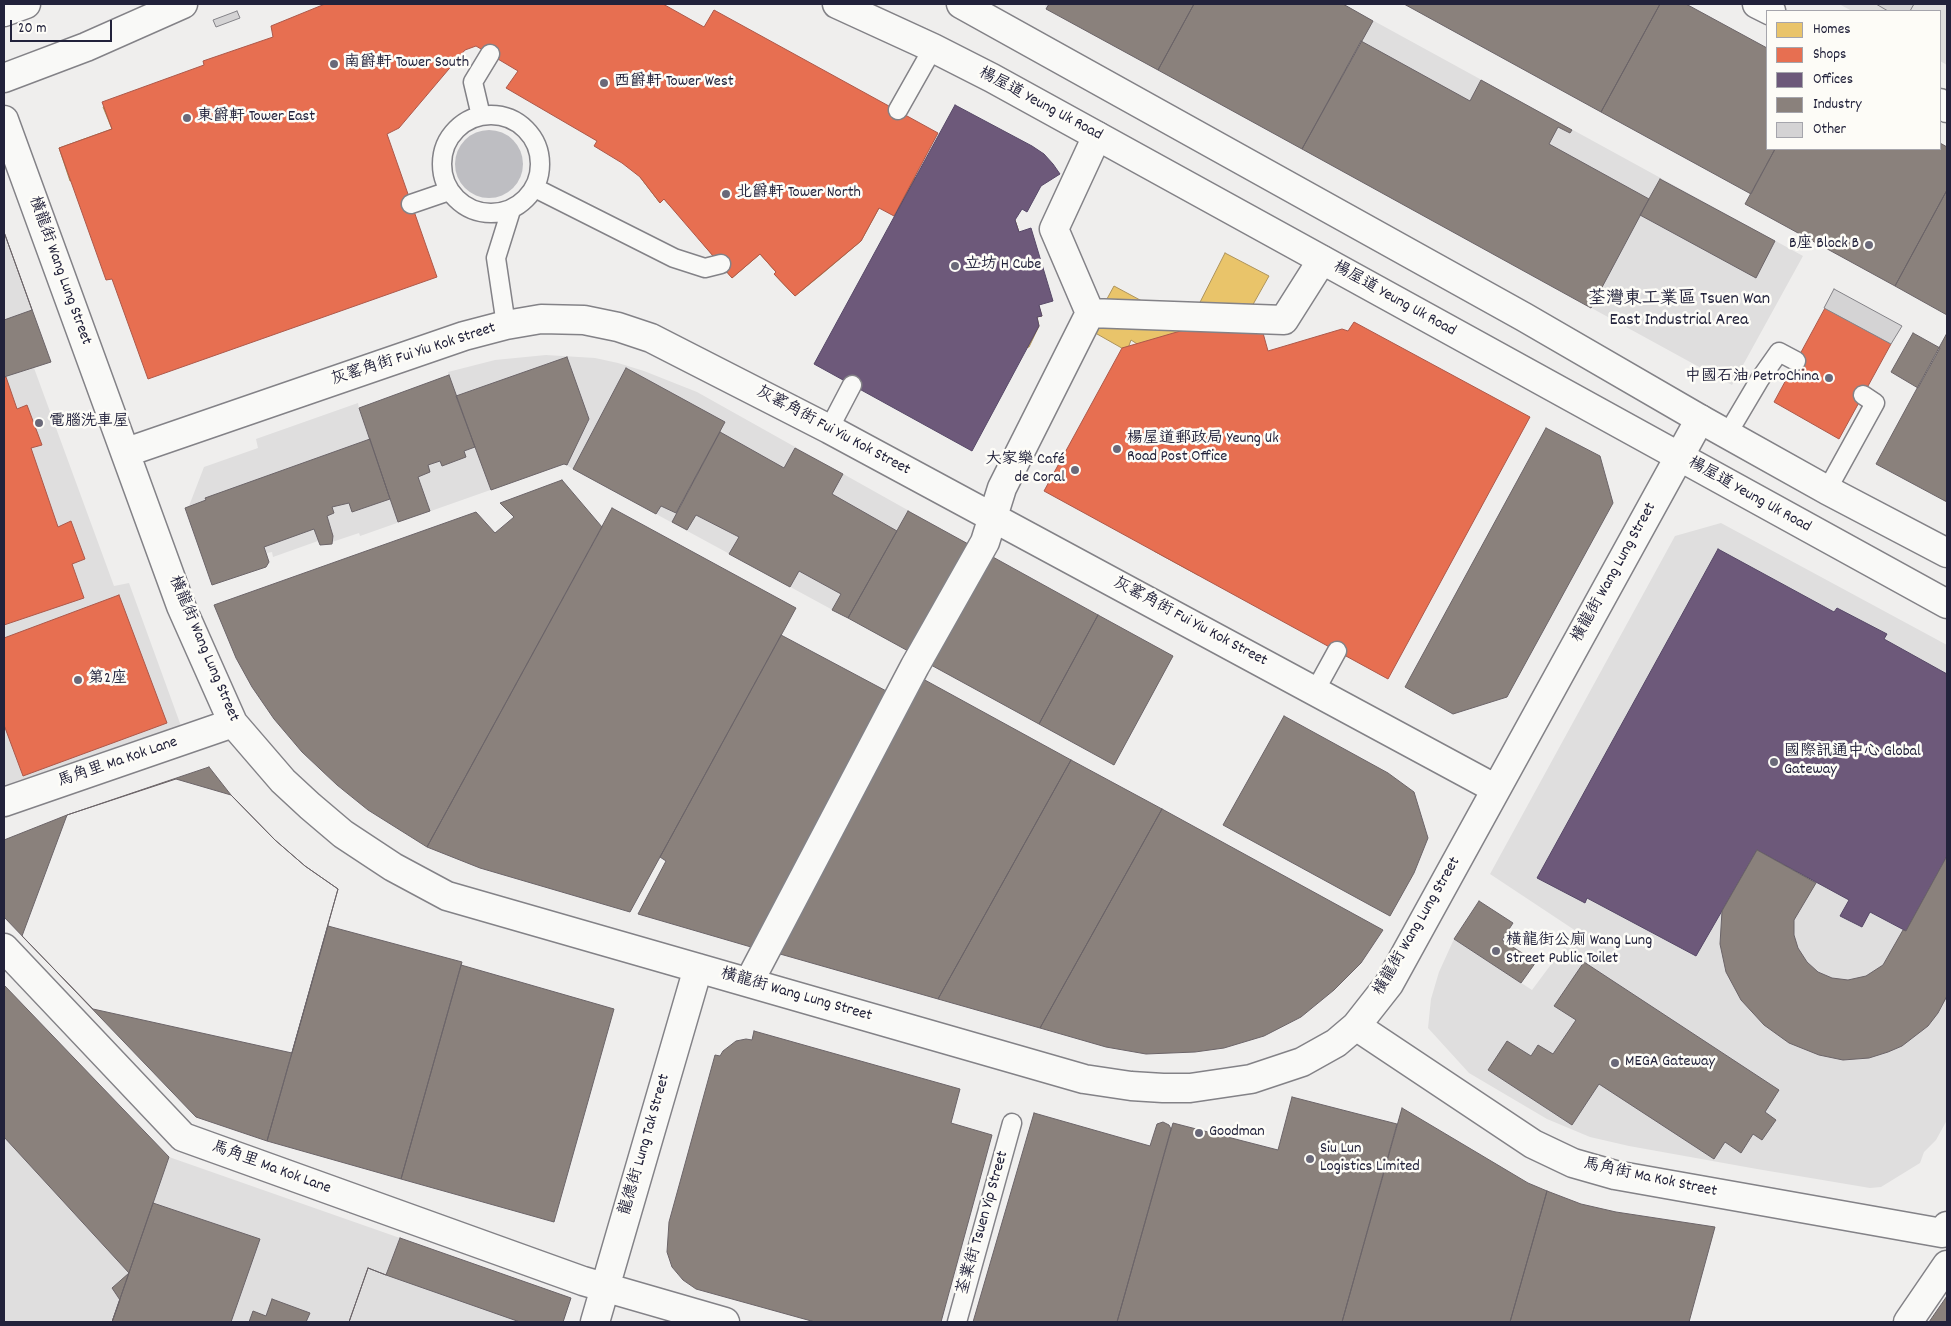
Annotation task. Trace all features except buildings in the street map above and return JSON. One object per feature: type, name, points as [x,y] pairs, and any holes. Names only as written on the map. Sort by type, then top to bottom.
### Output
[{"type":"street","points":[[4,12],[26,4]]},
{"type":"street","points":[[4,78],[86,47],[183,4]]},
{"type":"street","name":"楊屋道 Yeung Uk Road","points":[[837,4],[933,48],[1097,136],[1947,604]]},
{"type":"street","points":[[962,4],[1522,316],[1827,490],[1947,553]]},
{"type":"street","points":[[1757,4],[1769,10]]},
{"type":"street","name":"橫龍街 Wang Lung Street","points":[[4,120],[182,606],[233,723],[283,781],[343,834],[393,867],[447,896],[1075,1076],[1132,1086],[1190,1088],[1251,1080],[1302,1062],[1336,1043],[1356,1026],[1389,984],[1700,419]]},
{"type":"street","points":[[748,982],[915,666],[985,542],[1002,488],[1090,313],[1054,229],[1097,136]]},
{"type":"street","points":[[1090,313],[1284,320],[1322,260]]},
{"type":"street","name":"灰窰角街 Fui Yiu Kok Street","points":[[127,452],[464,336],[506,325],[541,319],[584,320],[618,327],[652,338],[829,429],[1496,788]]},
{"type":"street","name":"馬角里 Ma Kok Lane","points":[[4,802],[233,723]]},
{"type":"street","name":"馬角里 Ma Kok Lane","points":[[4,948],[182,1137],[604,1288]]},
{"type":"street","name":"龍德街 Lung Tak Street","points":[[595,1322],[698,968]]},
{"type":"street","name":"馬角街 Ma Kok Street","points":[[1356,1026],[1533,1144],[1573,1163],[1615,1175],[1946,1232]]},
{"type":"street","points":[[1908,1322],[1947,1266]]},
{"type":"street","points":[[604,1288],[726,1322]]},
{"type":"lane","points":[[898,110],[933,48]]},
{"type":"lane","points":[[481,116],[473,82],[490,54]]},
{"type":"lane","points":[[497,115],[512,119],[525,128],[535,141],[540,156],[541,172],[535,188],[525,201],[511,210],[498,214],[483,214],[470,210],[458,202],[449,191],[443,176],[441,160],[445,145],[454,131],[466,122],[481,116],[497,115]]},
{"type":"lane","points":[[535,188],[674,258],[705,268],[721,264]]},
{"type":"lane","points":[[412,204],[449,191]]},
{"type":"lane","points":[[506,325],[496,258],[511,210]]},
{"type":"lane","points":[[1728,434],[1760,379],[1779,352],[1796,362]]},
{"type":"lane","points":[[829,429],[852,385]]},
{"type":"lane","points":[[1827,490],[1875,403],[1863,395]]},
{"type":"lane","points":[[1315,691],[1337,651]]},
{"type":"lane","name":"荃業街 Tsuen Yip Street","points":[[956,1322],[1012,1123]]},
{"type":"shaded area","points":[[1045,4],[1343,4],[1803,256],[1732,385],[1046,9]]},
{"type":"shaded area","points":[[1839,4],[1947,4],[1947,65],[1941,62],[1941,10],[1850,10]]},
{"type":"shaded area","points":[[489,130],[502,133],[513,140],[520,151],[523,164],[520,177],[513,188],[502,195],[489,198],[476,195],[465,188],[458,177],[455,164],[458,151],[465,140],[476,133]]},
{"type":"shaded area","points":[[4,232],[51,362],[34,368],[114,586],[129,583],[181,726],[4,789]]},
{"type":"shaded area","points":[[546,355],[595,358],[618,363],[697,392],[970,545],[910,652],[564,464],[360,536],[359,533],[323,545],[320,545],[318,541],[273,557],[272,552],[267,553],[269,562],[266,567],[212,585],[185,508],[189,506],[204,467],[258,448],[256,439],[358,403],[359,408],[449,375],[448,372],[495,360]]},
{"type":"shaded area","name":"國際訊通中心 Global Gateway","points":[[1721,523],[1947,645],[1947,1120],[1936,1140],[1924,1152],[1920,1163],[1881,1187],[1870,1188],[1757,1169],[1590,1137],[1547,1119],[1469,1073],[1428,1028],[1431,999],[1439,972],[1454,939],[1532,990],[1576,931],[1490,874],[1675,536]]},
{"type":"shaded area","points":[[4,985],[169,1157],[571,1298],[564,1322],[4,1322]]},
{"type":"place","name":"南爵軒 Tower South","points":[[334,64]]},
{"type":"place","name":"西爵軒 Tower West","points":[[604,83]]},
{"type":"place","name":"東爵軒 Tower East","points":[[187,118]]},
{"type":"place","name":"北爵軒 Tower North","points":[[726,194]]},
{"type":"place","name":"B座 Block B","points":[[1869,245]]},
{"type":"place","name":"立坊 H Cube","points":[[955,266]]},
{"type":"place","name":"中國石油 PetroChina","points":[[1829,378]]},
{"type":"place","name":"電腦洗車屋","points":[[39,423]]},
{"type":"place","name":"楊屋道郵政局 Yeung Uk Road Post Office","points":[[1117,449]]},
{"type":"place","name":"大家樂 Café de Coral","points":[[1075,470]]},
{"type":"place","name":"第2座","points":[[78,680]]},
{"type":"place","name":"國際訊通中心 Global Gateway","points":[[1774,762]]},
{"type":"place","name":"橫龍街公廁 Wang Lung Street Public Toilet","points":[[1496,951]]},
{"type":"place","name":"MEGA Gateway","points":[[1615,1063]]},
{"type":"place","name":"Goodman","points":[[1199,1133]]},
{"type":"place","name":"Siu Lun Logistics Limited","points":[[1310,1159]]},
{"type":"district","name":"荃灣東工業區 Tsuen Wan East Industrial Area","points":[[1679,311]]}]
